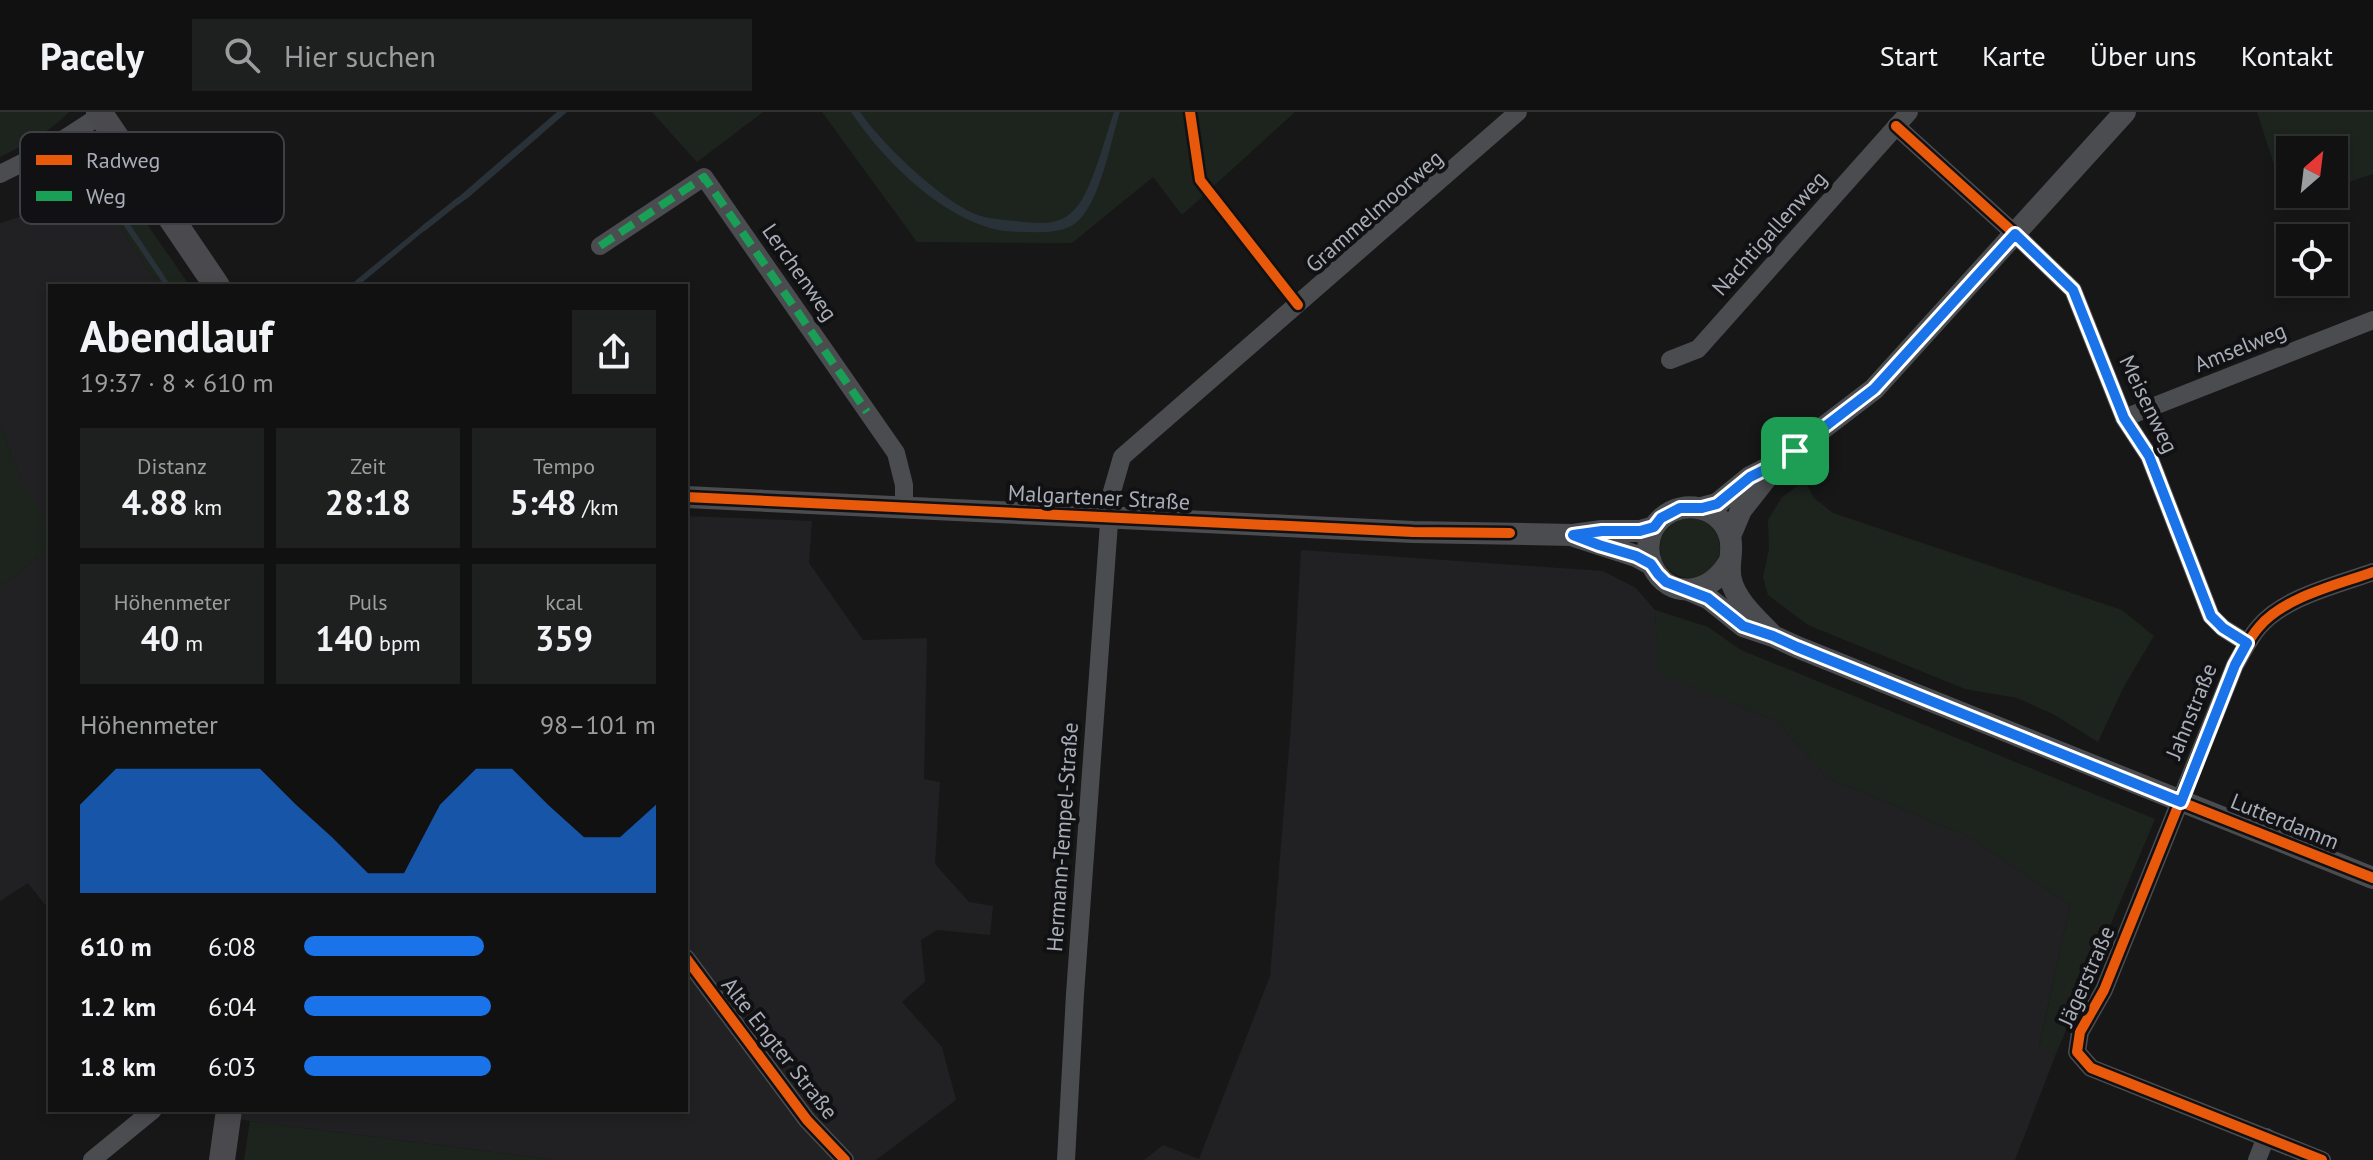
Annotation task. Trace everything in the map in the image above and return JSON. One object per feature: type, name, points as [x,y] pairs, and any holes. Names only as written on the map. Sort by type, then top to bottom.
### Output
[{"type":"main road","points":[[100,114],[112,132]]},
{"type":"main road","points":[[175,224],[216,284]]},
{"type":"main road","points":[[222,1160],[229,1112]]},
{"type":"street","name":"Grammelmoorweg","points":[[1109,517],[1114,481],[1122,457],[1518,112]]},
{"type":"street","name":"Nachtigallenweg","points":[[1670,360],[1698,349],[1909,112]]},
{"type":"street","points":[[1702,508],[1719,519],[1730,536],[1732,549],[1729,562],[1714,582],[1702,588],[1677,588],[1666,582],[1651,564],[1648,545],[1654,527],[1661,518],[1680,508],[1717,504],[1750,477],[1776,464],[1874,389],[2125,112]]},
{"type":"street","points":[[73,132],[100,114]]},
{"type":"street","name":"Meisenweg","points":[[1896,126],[2073,290],[2124,418],[2149,456],[2211,616],[2223,628],[2247,643]]},
{"type":"street","points":[[0,174],[20,164]]},
{"type":"street","name":"Lerchenweg","points":[[600,246],[704,177],[896,453],[902,470],[904,507]]},
{"type":"street","name":"Amselweg","points":[[2124,418],[2373,320]]},
{"type":"street","points":[[1730,536],[1741,510],[1776,464]]},
{"type":"street","name":"Malgartener Straße","points":[[688,497],[1413,532],[1573,535],[1640,531],[1654,527]]},
{"type":"street","name":"Hermann-Tempel-Straße","points":[[1066,1160],[1109,517]]},
{"type":"street","name":"Malgartener Straße","points":[[1573,535],[1651,564]]},
{"type":"street","name":"Lutterdamm","points":[[1729,562],[1731,581],[1744,604],[1773,636]]},
{"type":"street","name":"Jahnstraße","points":[[2181,802],[2235,665],[2261,625],[2291,602],[2373,572]]},
{"type":"street","name":"Lutterdamm","points":[[1689,590],[1708,598],[1743,626],[2373,878]]},
{"type":"street","name":"Jägerstraße","points":[[2181,802],[2104,990],[2080,1032],[2077,1052],[2091,1068],[2322,1160]]},
{"type":"street","name":"Alte Engter Straße","points":[[688,961],[807,1120],[845,1160]]},
{"type":"street","points":[[92,1160],[151,1112]]},
{"type":"street","points":[[2257,1160],[2266,1137]]},
{"type":"shaded area","points":[[0,112],[69,112],[45,132],[20,132],[20,147],[0,157]]},
{"type":"shaded area","points":[[557,112],[567,112],[469,197],[458,205],[454,201]]},
{"type":"shaded area","points":[[652,112],[763,112],[697,162]]},
{"type":"shaded area","points":[[822,112],[1295,112],[1182,215],[1153,177],[1072,243],[917,242]]},
{"type":"shaded area","points":[[851,112],[860,112],[913,169],[961,207],[987,218],[1038,223],[1064,218],[1081,201],[1114,112],[1120,112],[1099,184],[1079,220],[1070,227],[1058,230],[1012,232],[970,220],[930,196],[894,165]]},
{"type":"shaded area","points":[[2257,112],[2373,112],[2373,174],[2348,182],[2348,136],[2276,136],[2276,171]]},
{"type":"shaded area","points":[[20,217],[20,224],[118,224],[158,284],[48,284],[48,513],[43,517],[20,479],[0,422],[0,223]]},
{"type":"shaded area","points":[[427,222],[430,226],[360,284],[351,284]]},
{"type":"shaded area","points":[[118,224],[147,224],[189,284],[158,284]]},
{"type":"shaded area","points":[[123,224],[130,224],[170,284],[164,284]]},
{"type":"shaded area","points":[[0,422],[20,479],[43,516],[48,512],[48,550],[0,587]]},
{"type":"shaded area","points":[[1805,481],[1814,498],[1833,513],[2122,610],[2154,636],[2123,688],[2098,742],[2053,714],[2017,698],[1965,689],[1808,625],[1768,595],[1763,577],[1769,549],[1768,520],[1782,497]]},
{"type":"shaded area","points":[[688,516],[812,521],[809,563],[863,640],[927,638],[924,779],[940,782],[935,864],[969,902],[993,906],[990,935],[937,930],[921,940],[925,982],[902,1002],[942,1047],[956,1100],[876,1160],[554,1160],[228,1117],[222,1112],[688,1112]]},
{"type":"shaded area","points":[[1690,518],[1702,520],[1711,527],[1718,536],[1718,560],[1711,569],[1702,576],[1690,578],[1678,576],[1669,569],[1662,560],[1660,548],[1662,536],[1669,527],[1678,520]]},
{"type":"shaded area","points":[[48,550],[48,908],[28,883],[0,901],[0,587]]},
{"type":"shaded area","points":[[1301,550],[1603,571],[1636,588],[1655,610],[1659,673],[1775,720],[1827,777],[1969,837],[2070,905],[2039,1047],[2056,1054],[2015,1160],[1144,1160],[1163,1145],[1199,1159],[1270,976],[1291,725]]},
{"type":"shaded area","points":[[1655,610],[1708,627],[1741,650],[2155,819],[2056,1054],[2039,1048],[2070,905],[1969,837],[1827,777],[1775,720],[1658,673]]},
{"type":"shaded area","points":[[250,1121],[554,1160],[244,1160]]},
{"type":"waterway","points":[[424,228],[459,200]]},
{"type":"marked path","points":[[600,246],[704,177],[867,412]]},
{"type":"cycle path","points":[[1190,112],[1200,180],[1298,305]]},
{"type":"cycle path","points":[[1896,126],[2073,290],[2124,418],[2149,456],[2211,616],[2223,628],[2247,643]]},
{"type":"cycle path","points":[[688,497],[1413,532],[1510,533]]},
{"type":"cycle path","points":[[2322,1160],[2091,1068],[2077,1052],[2080,1032],[2104,990],[2235,665],[2249,640],[2282,608],[2312,593],[2373,572]]},
{"type":"cycle path","points":[[2181,802],[2373,878]]},
{"type":"cycle path","points":[[688,961],[807,1120],[845,1160]]},
{"type":"route","points":[[2015,234],[2073,290],[2124,418],[2149,456],[2211,616],[2223,628],[2247,643],[2235,665],[2181,802],[1743,626],[1708,598],[1666,582],[1651,564],[1573,535],[1640,531],[1654,527],[1661,518],[1680,508],[1717,504],[1750,477],[1795,451],[1874,389],[2015,234]]}]
